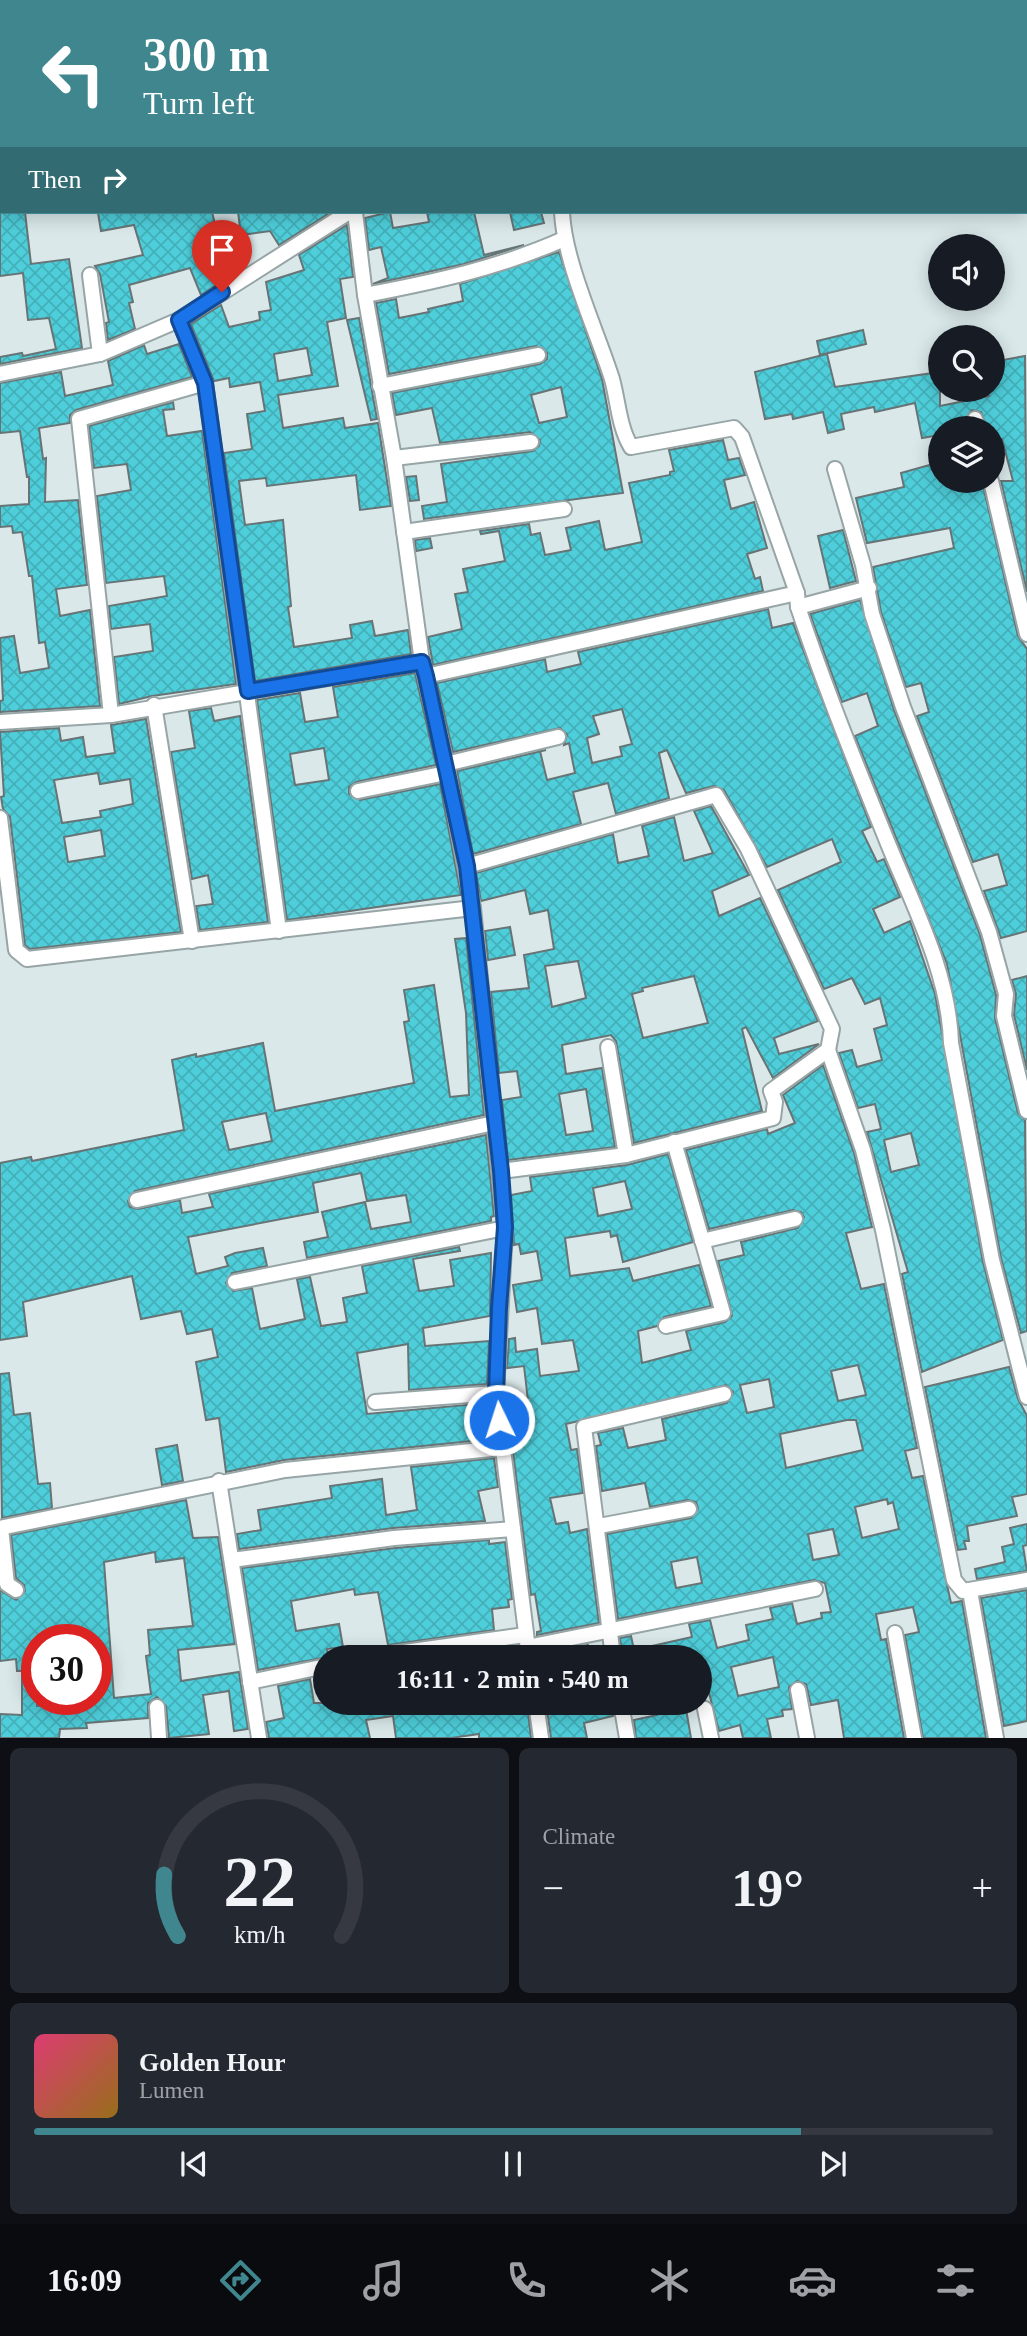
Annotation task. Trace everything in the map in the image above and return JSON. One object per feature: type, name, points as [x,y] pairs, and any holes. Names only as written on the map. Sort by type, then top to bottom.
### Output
[{"type":"street","points":[[0,374],[100,355],[179,320],[346,214]]},
{"type":"street","points":[[355,214],[365,295],[394,458],[424,669],[467,866],[473,908],[505,1227],[496,1393],[527,1645]]},
{"type":"street","points":[[562,214],[564,239],[613,382],[623,428],[631,447],[734,428],[742,437],[827,695],[928,941],[951,1011],[951,1043],[992,1260],[1027,1397]]},
{"type":"street","points":[[365,295],[459,277],[525,256],[564,239]]},
{"type":"street","points":[[90,275],[100,355]]},
{"type":"street","points":[[179,320],[205,383],[279,931]]},
{"type":"street","points":[[380,386],[538,355]]},
{"type":"street","points":[[111,715],[79,419],[205,383]]},
{"type":"street","points":[[394,458],[531,442]]},
{"type":"street","points":[[835,470],[869,588],[872,614],[903,707],[989,932],[1006,994],[1004,1016],[1027,1111]]},
{"type":"street","points":[[994,493],[1027,634]]},
{"type":"street","points":[[404,532],[564,509]]},
{"type":"street","points":[[0,722],[111,715],[154,705],[248,691],[424,669],[869,588]]},
{"type":"street","points":[[154,705],[192,941]]},
{"type":"street","points":[[358,791],[558,737]]},
{"type":"street","points":[[467,866],[716,795],[748,849],[832,1028],[828,1050],[863,1150],[883,1230],[954,1580],[963,1591],[1027,1580]]},
{"type":"street","points":[[0,818],[16,950],[27,959],[473,908]]},
{"type":"street","points":[[608,1047],[626,1154]]},
{"type":"street","points":[[501,1171],[626,1154],[773,1118],[775,1102],[771,1091],[828,1050]]},
{"type":"street","points":[[137,1200],[494,1123]]},
{"type":"street","points":[[666,1326],[723,1313],[674,1142]]},
{"type":"street","points":[[702,1241],[795,1219]]},
{"type":"street","points":[[235,1282],[505,1227]]},
{"type":"street","points":[[375,1402],[496,1393]]},
{"type":"street","points":[[611,1645],[599,1526],[584,1427],[724,1394]]},
{"type":"street","points":[[16,1590],[7,1584],[1,1528],[219,1481],[285,1470],[395,1461],[501,1448]]},
{"type":"street","points":[[219,1481],[259,1738]]},
{"type":"street","points":[[599,1526],[689,1509]]},
{"type":"street","points":[[232,1560],[394,1538],[513,1529]]},
{"type":"street","points":[[532,1645],[815,1590]]},
{"type":"street","points":[[970,1591],[996,1738]]},
{"type":"street","points":[[895,1633],[914,1738]]},
{"type":"street","points":[[250,1682],[313,1669]]},
{"type":"street","points":[[798,1690],[807,1738]]},
{"type":"street","points":[[157,1707],[159,1738]]},
{"type":"street","points":[[538,1715],[541,1738]]},
{"type":"street","points":[[623,1715],[626,1738]]},
{"type":"street","points":[[706,1715],[710,1738]]},
{"type":"building","points":[[0,214],[25,214],[31,264],[69,259],[82,348],[0,364],[0,357],[22,353],[23,356],[56,349],[49,318],[28,320],[23,273],[0,276]]},
{"type":"building","points":[[98,214],[212,214],[228,277],[201,295],[190,268],[129,285],[133,302],[129,303],[135,329],[108,340],[106,323],[109,322],[100,274],[95,266],[143,255],[134,225],[101,231]]},
{"type":"building","points":[[238,214],[328,214],[279,245],[270,231],[241,235]]},
{"type":"building","points":[[390,214],[393,228],[429,222],[427,214],[474,214],[484,255],[524,245],[464,264],[373,284],[388,278],[381,247],[369,250],[365,218]]},
{"type":"building","points":[[510,214],[542,214],[544,223],[514,230]]},
{"type":"building","points":[[347,225],[353,277],[340,279],[346,318],[327,322],[338,386],[278,395],[283,428],[343,418],[345,428],[378,423],[391,506],[360,510],[356,475],[267,486],[266,478],[239,481],[245,525],[283,520],[291,606],[288,607],[294,647],[352,638],[350,625],[372,621],[375,636],[408,630],[411,654],[255,681],[224,453],[252,449],[247,414],[265,411],[260,382],[230,387],[229,378],[214,381],[191,324],[221,305],[229,327],[260,320],[259,312],[271,310],[266,282],[304,270],[299,255]],"holes":[[[307,348],[312,375],[278,381],[274,354]]]},
{"type":"building","points":[[559,252],[602,379],[623,493],[424,519],[422,506],[447,502],[441,464],[533,451],[539,446],[540,440],[530,432],[440,443],[432,408],[396,415],[392,393],[540,364],[547,359],[547,353],[536,346],[389,374],[376,303],[396,299],[399,318],[429,312],[428,309],[463,301],[460,284]],"holes":[[[561,387],[567,417],[539,423],[531,395]]]},
{"type":"building","points":[[359,318],[377,419],[371,420],[347,320]]},
{"type":"building","points":[[863,330],[866,344],[820,355],[817,341]]},
{"type":"building","points":[[179,344],[192,377],[76,410],[70,415],[70,423],[39,428],[43,459],[46,458],[45,502],[78,500],[87,585],[56,589],[60,616],[90,610],[100,706],[0,712],[0,701],[3,700],[0,638],[14,636],[20,673],[49,668],[45,642],[39,643],[32,576],[29,576],[22,532],[13,533],[12,526],[0,527],[0,506],[29,504],[29,477],[20,431],[0,433],[0,383],[61,372],[65,396],[113,385],[108,361],[144,345],[147,354]]},
{"type":"building","points":[[827,354],[835,387],[928,374],[928,402],[940,402],[940,406],[960,402],[1005,402],[1005,360],[1025,356],[1027,592],[1004,493],[1005,481],[1013,481],[1005,450],[1005,416],[982,416],[981,412],[972,410],[968,416],[928,416],[928,437],[922,438],[915,403],[875,412],[874,407],[841,414],[844,429],[828,433],[823,412],[793,419],[792,414],[765,419],[755,372]]},
{"type":"building","points":[[173,402],[174,409],[163,410],[167,436],[202,431],[236,684],[152,696],[119,704],[114,657],[153,651],[150,624],[111,629],[109,606],[167,596],[164,576],[106,583],[97,496],[131,490],[127,464],[94,468],[89,426]]},
{"type":"building","points":[[723,440],[728,460],[739,458],[745,475],[724,480],[731,509],[754,502],[767,548],[747,554],[755,579],[760,577],[763,591],[433,665],[428,637],[462,629],[455,594],[468,592],[463,569],[505,561],[499,531],[481,534],[480,531],[529,524],[531,535],[540,533],[545,555],[571,550],[566,528],[599,521],[605,550],[642,542],[629,483],[670,475],[670,472],[674,471],[669,450]]},
{"type":"building","points":[[928,465],[928,493],[985,493],[1018,636],[1027,649],[1027,931],[1001,938],[984,891],[1007,885],[998,854],[973,862],[917,716],[929,712],[921,683],[906,687],[881,612],[873,567],[954,548],[950,528],[867,543],[856,498],[904,487],[901,473]]},
{"type":"building","points":[[416,476],[419,500],[410,501],[406,477]]},
{"type":"building","points":[[843,530],[856,581],[830,588],[818,536]]},
{"type":"building","points":[[430,538],[432,548],[416,551],[415,540]]},
{"type":"building","points":[[860,600],[894,710],[980,935],[996,995],[995,1018],[1018,1113],[1025,1120],[1027,1331],[1021,1333],[1001,1258],[947,964],[855,736],[878,726],[867,693],[842,702],[810,614]]},
{"type":"building","points":[[768,609],[772,628],[793,623],[871,827],[862,831],[877,862],[884,859],[900,897],[873,909],[884,933],[910,921],[935,994],[983,1262],[1003,1340],[922,1372],[902,1274],[908,1272],[867,1132],[881,1129],[875,1104],[858,1108],[839,1053],[852,1050],[857,1067],[882,1060],[874,1029],[887,1025],[880,998],[865,1004],[852,978],[824,989],[778,890],[841,862],[832,839],[767,867],[724,790],[714,786],[686,793],[667,750],[659,753],[669,798],[616,814],[608,783],[573,792],[581,824],[473,854],[457,771],[540,751],[547,780],[575,773],[569,743],[564,745],[567,734],[560,728],[453,752],[437,683],[545,659],[547,672],[581,664],[578,652]],"holes":[[[622,709],[632,744],[620,747],[622,756],[592,763],[587,738],[599,734],[593,716]],[[911,1133],[919,1165],[891,1172],[884,1140]]]},
{"type":"building","points":[[415,673],[436,765],[356,782],[349,787],[349,794],[360,800],[440,784],[461,895],[287,920],[257,700],[300,693],[305,722],[338,717],[333,687]],"holes":[[[324,748],[329,780],[295,785],[290,754]]]},
{"type":"building","points":[[211,708],[214,721],[240,716],[268,922],[200,930],[196,906],[213,904],[208,875],[192,879],[171,752],[195,748],[189,711]]},
{"type":"building","points":[[146,719],[181,932],[30,949],[25,945],[10,817],[3,809],[1,797],[4,796],[0,732],[59,728],[61,741],[83,737],[86,757],[115,753],[111,725]],"holes":[[[98,773],[100,784],[130,779],[133,804],[100,811],[101,817],[62,823],[54,780]],[[101,830],[105,856],[68,862],[64,837]]]},
{"type":"building","points":[[711,806],[749,875],[712,891],[719,916],[760,898],[818,1021],[774,1038],[779,1054],[819,1044],[773,1078],[746,1027],[742,1029],[762,1111],[634,1143],[616,1041],[611,1035],[562,1045],[566,1074],[602,1068],[615,1147],[508,1160],[502,1100],[521,1097],[517,1071],[499,1073],[491,992],[529,988],[524,955],[554,949],[548,910],[530,914],[525,890],[481,901],[476,873],[613,834],[618,863],[649,856],[642,826],[674,817],[684,861],[713,853],[694,811]],"holes":[[[578,961],[586,998],[552,1007],[545,966]],[[694,976],[708,1023],[643,1038],[632,994],[643,991],[642,988]],[[586,1089],[593,1131],[566,1135],[559,1094]]]},
{"type":"building","points":[[510,927],[515,955],[488,960],[485,931]]},
{"type":"building","points":[[466,938],[484,1115],[135,1191],[128,1201],[130,1207],[138,1209],[180,1200],[182,1213],[213,1207],[209,1194],[486,1135],[494,1216],[491,1221],[307,1258],[304,1242],[328,1237],[322,1212],[365,1202],[371,1229],[411,1222],[406,1195],[367,1201],[361,1173],[313,1183],[318,1212],[188,1237],[196,1274],[228,1266],[225,1257],[235,1253],[263,1248],[267,1266],[232,1273],[226,1283],[233,1291],[252,1288],[260,1329],[305,1319],[297,1279],[310,1277],[321,1326],[347,1322],[343,1298],[367,1293],[362,1266],[459,1247],[460,1251],[413,1259],[419,1291],[454,1286],[450,1260],[491,1253],[490,1316],[423,1328],[425,1346],[489,1341],[487,1384],[409,1390],[408,1344],[357,1353],[367,1414],[488,1403],[492,1439],[284,1460],[226,1472],[219,1418],[206,1420],[196,1362],[218,1357],[212,1329],[187,1334],[181,1311],[141,1319],[132,1276],[23,1302],[27,1336],[0,1340],[0,1163],[31,1157],[32,1161],[184,1130],[172,1060],[196,1054],[196,1057],[263,1043],[275,1111],[414,1083],[404,1022],[409,1021],[404,990],[434,985],[450,1097],[469,1095],[466,1013],[455,939]],"holes":[[[266,1113],[272,1141],[229,1150],[222,1122]]]},
{"type":"building","points":[[1027,976],[1027,1070],[1014,1015],[1016,994],[1012,980]]},
{"type":"building","points":[[823,1065],[854,1153],[872,1227],[846,1233],[861,1289],[884,1284],[917,1448],[905,1451],[912,1478],[923,1476],[951,1603],[962,1601],[986,1738],[923,1738],[905,1635],[919,1632],[913,1607],[876,1614],[881,1640],[886,1639],[904,1738],[844,1738],[838,1700],[811,1705],[806,1684],[797,1681],[789,1687],[792,1709],[782,1710],[783,1716],[767,1719],[771,1738],[743,1738],[740,1725],[719,1731],[712,1704],[712,1645],[656,1645],[692,1637],[689,1624],[710,1620],[717,1648],[749,1640],[746,1625],[773,1619],[770,1608],[792,1603],[797,1624],[822,1618],[821,1613],[831,1612],[825,1583],[814,1580],[618,1619],[607,1534],[691,1518],[698,1508],[696,1502],[688,1500],[650,1507],[645,1483],[602,1491],[596,1446],[601,1445],[598,1433],[623,1428],[628,1448],[666,1440],[662,1419],[727,1403],[733,1392],[726,1385],[566,1424],[571,1450],[577,1449],[583,1493],[550,1498],[556,1524],[568,1522],[570,1533],[587,1529],[599,1623],[537,1635],[537,1632],[541,1631],[535,1594],[531,1595],[507,1404],[528,1401],[524,1366],[507,1368],[509,1339],[515,1338],[516,1352],[537,1349],[540,1376],[579,1371],[573,1340],[542,1344],[537,1308],[517,1312],[513,1285],[542,1280],[537,1251],[521,1254],[519,1244],[514,1245],[511,1195],[532,1191],[530,1177],[627,1165],[668,1154],[693,1242],[623,1262],[617,1235],[611,1237],[610,1231],[565,1238],[570,1276],[629,1268],[633,1281],[699,1265],[711,1306],[664,1317],[657,1326],[638,1331],[642,1363],[691,1350],[686,1331],[725,1322],[732,1316],[718,1261],[744,1255],[741,1242],[798,1228],[804,1217],[801,1212],[793,1210],[709,1229],[686,1150],[767,1129],[768,1134],[795,1123],[783,1095]],"holes":[[[625,1181],[632,1209],[598,1216],[593,1188]],[[858,1365],[866,1395],[838,1401],[831,1371]],[[769,1379],[774,1407],[747,1413],[740,1385]],[[856,1420],[863,1450],[786,1468],[780,1434]],[[887,1499],[888,1504],[893,1502],[899,1529],[862,1538],[855,1507]],[[833,1529],[839,1555],[813,1560],[808,1534]],[[697,1557],[702,1583],[676,1588],[671,1562]],[[773,1657],[779,1687],[738,1696],[731,1667]]]},
{"type":"building","points":[[1009,1367],[1018,1399],[1027,1416],[1027,1494],[1012,1497],[1017,1516],[967,1526],[969,1541],[964,1541],[966,1549],[958,1550],[925,1387]]},
{"type":"building","points":[[9,1373],[14,1415],[30,1413],[38,1484],[50,1483],[52,1508],[2,1518],[0,1374]]},
{"type":"building","points":[[177,1445],[183,1481],[162,1485],[156,1449]]},
{"type":"building","points":[[494,1458],[498,1487],[478,1491],[485,1521],[393,1528],[239,1549],[237,1534],[261,1530],[258,1510],[332,1498],[330,1486],[382,1479],[386,1515],[417,1510],[411,1467]]},
{"type":"building","points":[[186,1500],[193,1538],[218,1537],[235,1644],[178,1650],[181,1681],[239,1672],[248,1729],[234,1731],[229,1691],[203,1695],[209,1734],[169,1738],[166,1706],[157,1697],[148,1703],[148,1718],[86,1723],[87,1728],[60,1729],[59,1738],[0,1738],[0,1714],[112,1715],[112,1671],[114,1698],[151,1694],[146,1656],[150,1655],[148,1630],[193,1626],[184,1558],[156,1562],[155,1552],[104,1562],[109,1624],[21,1624],[21,1671],[17,1671],[16,1659],[0,1661],[0,1590],[16,1600],[25,1591],[24,1585],[16,1578],[11,1535]]},
{"type":"building","points":[[1027,1524],[1027,1545],[1023,1546],[1027,1571],[977,1579],[975,1569],[1005,1562],[1002,1547],[1014,1544],[1010,1528]]},
{"type":"building","points":[[489,1540],[489,1544],[505,1542],[512,1599],[508,1600],[509,1607],[492,1609],[494,1630],[388,1645],[378,1592],[355,1595],[354,1589],[291,1601],[296,1631],[339,1624],[343,1645],[313,1645],[313,1660],[258,1670],[242,1568],[395,1548]]},
{"type":"building","points":[[1027,1590],[1027,1721],[1004,1726],[981,1598]]},
{"type":"building","points":[[631,1636],[633,1645],[621,1645],[620,1638]]},
{"type":"building","points":[[310,1679],[313,1715],[528,1715],[531,1738],[479,1738],[479,1734],[451,1738],[396,1738],[393,1716],[366,1720],[370,1738],[269,1738],[266,1722],[284,1718],[278,1686]]},
{"type":"building","points":[[548,1715],[613,1715],[584,1723],[587,1738],[551,1738]]},
{"type":"building","points":[[657,1715],[687,1715],[691,1738],[636,1738],[634,1720]]},
{"type":"route","points":[[222,292],[179,320],[205,383],[248,691],[422,662],[426,676],[467,866],[501,1171],[505,1227],[496,1393],[499,1420]]}]
